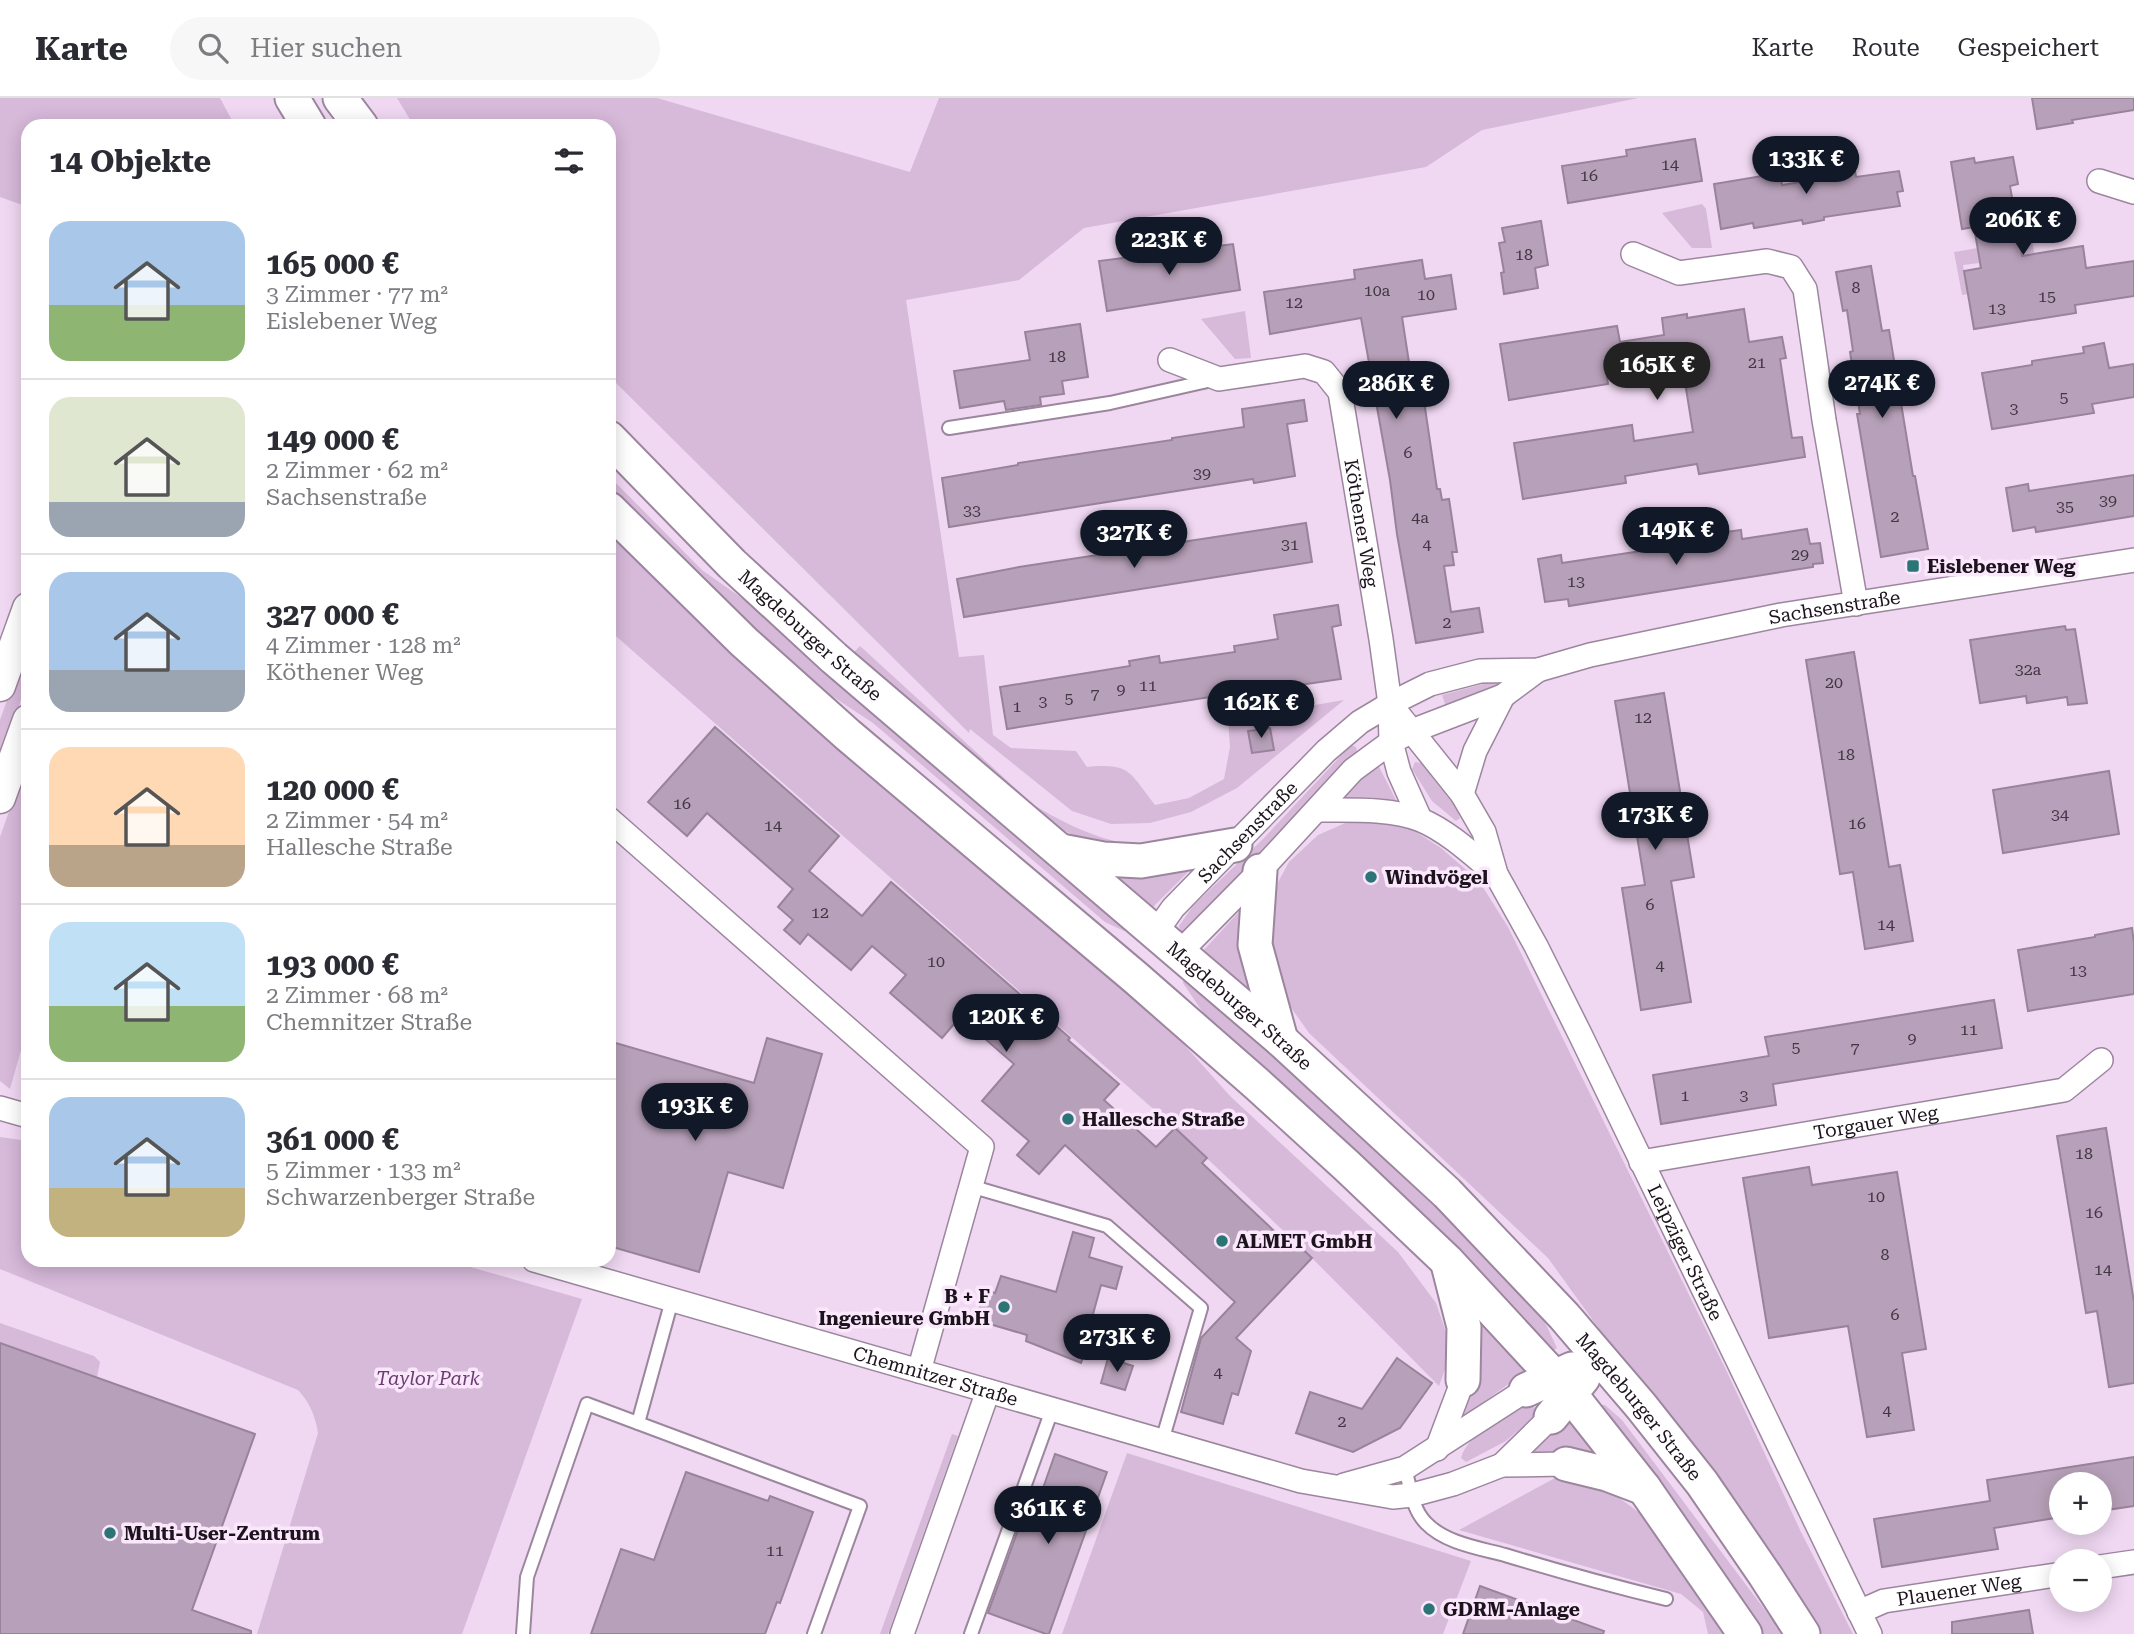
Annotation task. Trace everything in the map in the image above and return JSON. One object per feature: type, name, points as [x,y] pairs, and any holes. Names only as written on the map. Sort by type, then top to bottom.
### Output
[{"type":"main road","points":[[292,98],[305,119]]},
{"type":"main road","points":[[341,98],[355,119]]},
{"type":"main road","name":"Magdeburger Straße","points":[[616,445],[732,564],[834,658],[1281,1040],[1447,1194],[1518,1266],[1600,1357],[1702,1483],[1802,1634]]},
{"type":"main road","points":[[616,516],[744,642],[806,698],[1136,978],[1348,1166],[1448,1262],[1550,1394],[1644,1488],[1745,1634]]},
{"type":"main road","points":[[1058,851],[1103,859],[1141,861],[1235,845]]},
{"type":"main road","points":[[1260,871],[1255,945],[1281,1040]]},
{"type":"main road","points":[[1136,978],[1168,942]]},
{"type":"main road","points":[[1448,1262],[1464,1327],[1463,1380]]},
{"type":"main road","points":[[1550,1394],[1600,1357]]},
{"type":"main road","points":[[1566,1464],[1607,1474],[1644,1488]]},
{"type":"street","points":[[2099,181],[2134,192]]},
{"type":"street","points":[[1633,254],[1679,274],[1767,261],[1791,267],[1805,289],[1824,420],[1856,604]]},
{"type":"street","name":"Köthener Weg","points":[[1170,360],[1219,379],[1305,366],[1324,372],[1340,392],[1390,704]]},
{"type":"street","name":"Sachsenstraße","points":[[1168,942],[1173,908],[1326,751],[1360,722],[1430,684],[1480,671],[1538,670],[1590,655],[1685,634],[2134,560]]},
{"type":"street","points":[[0,686],[21,628]]},
{"type":"street","name":"Sachsenstraße","points":[[1168,942],[1260,871],[1353,770],[1391,742],[1412,731],[1503,696],[1538,670]]},
{"type":"street","points":[[1462,794],[1475,751],[1503,696]]},
{"type":"street","points":[[1390,704],[1391,742],[1399,772],[1420,819]]},
{"type":"street","name":"Leipziger Straße","points":[[1390,704],[1462,794],[1484,832],[1496,874],[1536,946],[1870,1634]]},
{"type":"street","points":[[0,798],[21,740]]},
{"type":"street","name":"Leipziger Straße","points":[[1318,810],[1374,811],[1420,819],[1452,839],[1496,874]]},
{"type":"street","points":[[616,825],[982,1147],[919,1371]]},
{"type":"street","name":"Torgauer Weg","points":[[1641,1162],[2064,1090],[2101,1060]]},
{"type":"street","points":[[0,1108],[21,1114]]},
{"type":"street","name":"Chemnitzer Straße","points":[[558,1267],[1301,1481],[1392,1497],[1453,1485],[1502,1465],[1566,1464]]},
{"type":"street","points":[[1437,1449],[1463,1380]]},
{"type":"street","points":[[902,1634],[988,1391]]},
{"type":"street","name":"Chemnitzer Straße","points":[[1337,1487],[1405,1468],[1437,1449],[1550,1394]]},
{"type":"street","name":"Chemnitzer Straße","points":[[1502,1465],[1550,1394]]},
{"type":"street","points":[[2112,1565],[2134,1562]]},
{"type":"street","name":"Plauener Weg","points":[[1860,1612],[1884,1601],[2049,1576]]},
{"type":"lane","name":"Köthener Weg","points":[[949,428],[1110,402],[1219,379]]},
{"type":"lane","points":[[970,1186],[1107,1226],[1201,1308],[1162,1441]]},
{"type":"lane","points":[[638,1423],[672,1300]]},
{"type":"lane","points":[[523,1634],[527,1577],[587,1404],[860,1506],[814,1634]]},
{"type":"lane","points":[[971,1634],[1052,1409]]},
{"type":"lane","points":[[1405,1468],[1416,1510],[1424,1522],[1437,1533],[1460,1542],[1666,1600]]},
{"type":"green space","points":[[0,98],[220,98],[231,119],[21,119],[21,204],[0,197]]},
{"type":"green space","points":[[397,98],[657,98],[910,172],[939,98],[1638,98],[1482,130],[1426,167],[1084,228],[1019,280],[906,300],[959,657],[984,655],[993,735],[1011,748],[1076,751],[1087,767],[1113,767],[1128,772],[1155,805],[1189,798],[1224,779],[1230,747],[1228,720],[1344,700],[1237,788],[1191,812],[1150,823],[1111,824],[1072,811],[970,729],[969,733],[616,383],[616,119],[410,119]]},
{"type":"green space","points":[[1702,204],[1706,209],[1712,248],[1692,248],[1662,213]]},
{"type":"green space","points":[[2032,239],[2034,253],[2015,256],[1984,293],[1979,263],[1963,265],[1968,294],[1962,295],[1954,252]]},
{"type":"green space","points":[[1245,311],[1251,358],[1235,359],[1201,319]]},
{"type":"green space","points":[[616,483],[702,570],[763,613],[1129,928],[1124,931],[1105,922],[873,723],[800,675],[616,499]]},
{"type":"green space","points":[[616,537],[1162,1020],[1231,1097],[1398,1252],[1436,1303],[1449,1341],[1445,1369],[1439,1386],[1312,1258],[1175,1128],[616,636]]},
{"type":"green space","points":[[860,646],[1034,805],[1081,829],[1131,845],[1099,846],[1064,831],[1030,810],[851,655]]},
{"type":"green space","points":[[21,661],[21,700],[0,759],[0,720]]},
{"type":"green space","points":[[1517,675],[1518,679],[1446,707],[1442,695]]},
{"type":"green space","points":[[1351,745],[1356,747],[1357,752],[1186,933],[1181,932],[1179,926],[1193,906],[1263,839]]},
{"type":"green space","points":[[1415,762],[1421,763],[1456,807],[1460,818],[1456,821],[1432,801],[1412,769]]},
{"type":"green space","points":[[1377,763],[1396,800],[1342,798],[1357,780]]},
{"type":"green space","points":[[21,778],[21,1050],[10,1089],[0,1081],[0,837]]},
{"type":"green space","points":[[1350,821],[1384,821],[1413,830],[1441,848],[1479,881],[1508,927],[1853,1634],[1819,1634],[1548,1258],[1309,1033],[1285,999],[1266,932],[1271,895],[1289,862],[1318,835]]},
{"type":"green space","points":[[1181,865],[1188,872],[1153,907],[1114,875]]},
{"type":"green space","points":[[1247,903],[1257,996],[1204,950]]},
{"type":"green space","points":[[1188,977],[1425,1190],[1542,1316],[1557,1348],[1551,1352],[1206,1017],[1183,983]]},
{"type":"green space","name":"Taylor Park","points":[[0,1137],[21,1140],[21,1267],[470,1267],[582,1299],[462,1634],[257,1634],[318,1433],[309,1405],[298,1390],[0,1269]]},
{"type":"green space","points":[[1472,1314],[1525,1372],[1463,1417],[1477,1369]]},
{"type":"green space","points":[[0,1323],[94,1356],[100,1362],[97,1377],[0,1342]]},
{"type":"green space","points":[[1530,1402],[1538,1413],[1506,1441],[1466,1462],[1461,1458],[1480,1432]]},
{"type":"green space","points":[[1596,1405],[1605,1405],[1622,1420],[1783,1634],[1759,1634]]},
{"type":"green space","points":[[1568,1420],[1603,1463],[1518,1457]]},
{"type":"green space","points":[[952,1434],[958,1436],[888,1634],[880,1634]]},
{"type":"green space","points":[[1127,1453],[1471,1561],[1443,1634],[1062,1634]]},
{"type":"green space","points":[[1555,1478],[1578,1479],[1611,1492],[1652,1522],[1726,1634],[1708,1634],[1703,1612],[1681,1594],[1459,1530]]},
{"type":"building","points":[[2032,98],[2134,98],[2134,110],[2072,120],[2073,123],[2037,129]]},
{"type":"building","points":[[1695,139],[1702,181],[1568,203],[1562,166],[1627,156],[1626,150]]},
{"type":"building","points":[[1852,153],[1856,177],[1899,171],[1903,191],[1897,192],[1900,206],[1824,217],[1824,220],[1803,224],[1802,220],[1754,228],[1753,223],[1721,229],[1714,184],[1780,173],[1782,185],[1831,177],[1828,157]]},
{"type":"building","points":[[2013,157],[2018,184],[2010,186],[2022,256],[2083,246],[2086,268],[2134,261],[2134,296],[2075,305],[2076,313],[1974,329],[1964,271],[1981,268],[1974,227],[1962,229],[1951,162],[1974,158],[1975,163]]},
{"type":"building","points":[[1541,221],[1548,265],[1535,268],[1538,288],[1504,294],[1501,273],[1504,272],[1499,243],[1505,242],[1502,228]]},
{"type":"building","points":[[1233,244],[1240,290],[1107,311],[1099,261]]},
{"type":"building","points":[[1422,260],[1425,279],[1451,275],[1456,309],[1402,317],[1414,395],[1423,394],[1437,489],[1440,489],[1442,500],[1449,499],[1457,552],[1452,552],[1454,565],[1444,566],[1451,612],[1479,608],[1483,632],[1416,643],[1361,318],[1270,334],[1264,292],[1355,279],[1354,270]]},
{"type":"building","points":[[1871,266],[1882,331],[1889,330],[1928,549],[1881,557],[1857,414],[1860,414],[1850,352],[1853,351],[1847,310],[1843,311],[1836,272]]},
{"type":"building","points":[[1744,309],[1749,342],[1782,337],[1786,358],[1780,359],[1792,438],[1802,437],[1805,457],[1699,474],[1697,464],[1625,476],[1626,483],[1523,499],[1514,443],[1632,425],[1634,441],[1693,432],[1683,370],[1670,373],[1670,367],[1607,377],[1608,384],[1509,400],[1500,344],[1617,326],[1620,342],[1664,335],[1662,318],[1687,314],[1687,318]]},
{"type":"building","points":[[1080,324],[1088,377],[1062,381],[1064,394],[1040,397],[1041,405],[1006,410],[1004,401],[960,408],[954,371],[1030,360],[1025,332]]},
{"type":"building","points":[[2104,343],[2109,368],[2134,364],[2134,397],[2092,404],[2094,413],[1992,429],[1982,373],[2032,365],[2032,361],[2084,353],[2083,347]]},
{"type":"building","points":[[1304,400],[1307,421],[1287,424],[1295,476],[1254,483],[1253,479],[949,527],[942,478],[1018,463],[1244,427],[1242,409]]},
{"type":"building","points":[[2134,475],[2134,516],[2036,532],[2035,527],[2013,531],[2006,488],[2028,484],[2029,491]]},
{"type":"building","points":[[1306,523],[1312,562],[964,617],[957,579]]},
{"type":"building","points":[[1807,529],[1810,544],[1820,543],[1823,563],[1813,564],[1813,567],[1569,606],[1568,599],[1545,602],[1538,559],[1561,555],[1562,563],[1720,539],[1719,533],[1741,530],[1742,539]]},
{"type":"building","points":[[1338,605],[1341,625],[1332,627],[1341,679],[1286,685],[1007,729],[1000,687],[1130,666],[1129,661],[1159,656],[1160,663],[1235,652],[1234,646],[1278,639],[1274,615]]},
{"type":"building","points":[[2065,626],[2066,630],[2075,629],[2087,703],[2068,705],[2067,697],[2027,703],[2026,696],[1980,703],[1970,640]]},
{"type":"building","points":[[1854,652],[1889,867],[1900,865],[1913,941],[1865,949],[1853,872],[1840,874],[1806,660]]},
{"type":"building","points":[[1664,693],[1694,877],[1671,881],[1691,1002],[1641,1010],[1622,888],[1645,885],[1615,701]]},
{"type":"building","points":[[715,727],[839,836],[809,871],[862,916],[891,882],[1119,1084],[1104,1100],[1156,1147],[1175,1128],[1207,1158],[1202,1163],[1289,1245],[1293,1240],[1312,1258],[1236,1338],[1251,1351],[1238,1395],[1232,1393],[1223,1424],[1181,1412],[1201,1338],[1235,1302],[1065,1145],[1039,1174],[1017,1155],[1029,1141],[982,1101],[1014,1064],[960,1017],[942,1038],[890,993],[906,975],[872,946],[851,970],[808,934],[800,944],[784,930],[793,920],[778,907],[793,889],[707,813],[687,836],[648,802]]},
{"type":"building","points":[[1270,728],[1274,750],[1252,753],[1248,731]]},
{"type":"building","points":[[2109,771],[2119,834],[2003,853],[1993,790]]},
{"type":"building","points":[[2132,928],[2134,994],[2028,1011],[2018,950]]},
{"type":"building","points":[[1994,1000],[2002,1048],[1773,1084],[1776,1105],[1661,1124],[1653,1075],[1769,1056],[1765,1037]]},
{"type":"building","points":[[767,1038],[822,1054],[783,1188],[728,1172],[699,1272],[616,1248],[616,1043],[754,1083]]},
{"type":"building","points":[[2106,1128],[2134,1302],[2134,1383],[2109,1387],[2097,1311],[2086,1313],[2057,1136]]},
{"type":"building","points":[[1809,1167],[1812,1185],[1897,1172],[1926,1349],[1902,1353],[1914,1430],[1867,1437],[1848,1326],[1769,1338],[1743,1178]]},
{"type":"building","points":[[1073,1232],[1094,1238],[1089,1257],[1122,1267],[1116,1289],[1101,1285],[1081,1363],[1026,1341],[1027,1335],[976,1320],[985,1290],[995,1293],[1001,1276],[1056,1292]]},
{"type":"building","name":"Multi-User-Zentrum","points":[[0,1343],[255,1434],[192,1610],[251,1631],[251,1634],[0,1634]]},
{"type":"building","points":[[1108,1358],[1133,1366],[1125,1390],[1101,1383]]},
{"type":"building","points":[[1397,1358],[1432,1383],[1400,1428],[1353,1452],[1296,1433],[1310,1392],[1362,1409]]},
{"type":"building","points":[[1055,1454],[1107,1472],[1049,1634],[1046,1634],[988,1613],[1026,1508],[1035,1511]]},
{"type":"building","points":[[2134,1457],[2134,1506],[2112,1509],[2112,1472],[2049,1472],[2049,1519],[1994,1528],[1998,1549],[1882,1567],[1874,1519],[1990,1501],[1987,1480]]},
{"type":"building","points":[[686,1472],[768,1501],[770,1496],[813,1512],[780,1603],[777,1602],[765,1634],[591,1634],[621,1549],[654,1560]]},
{"type":"building","points":[[1480,1586],[1604,1631],[1603,1634],[1463,1634]]},
{"type":"building","points":[[2029,1610],[2033,1634],[1952,1634],[1952,1622]]},
{"type":"place","name":"Eislebener Weg","points":[[1913,566]]},
{"type":"place","name":"Windvögel","points":[[1371,877]]},
{"type":"place","name":"Hallesche Straße","points":[[1068,1119]]},
{"type":"place","name":"ALMET GmbH","points":[[1222,1241]]},
{"type":"place","name":"B + F Ingenieure GmbH","points":[[1004,1307]]},
{"type":"place","name":"Multi-User-Zentrum","points":[[110,1533]]},
{"type":"place","name":"GDRM-Anlage","points":[[1429,1609]]}]
